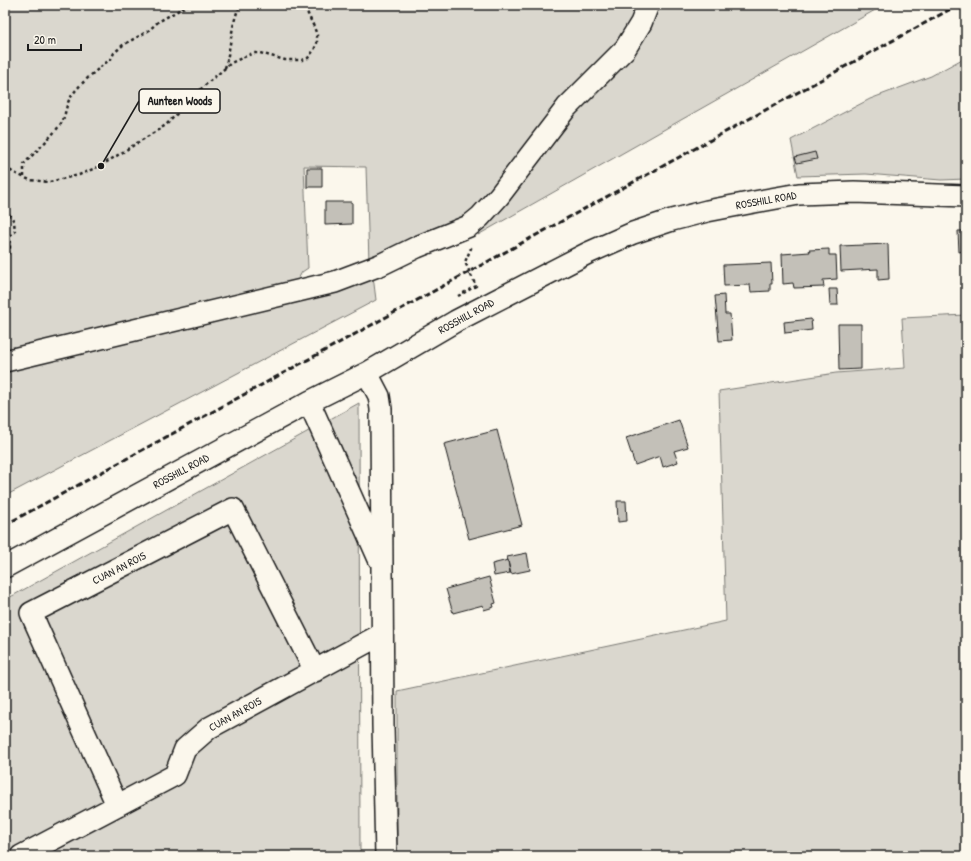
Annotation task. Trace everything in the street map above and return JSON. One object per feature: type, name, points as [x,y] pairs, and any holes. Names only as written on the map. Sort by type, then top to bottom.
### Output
[{"type":"street","points":[[5,361],[335,282],[380,265],[417,247],[469,226],[480,217],[499,196],[567,108],[625,49],[641,23],[648,5]]},
{"type":"street","name":"ROSSHILL ROAD","points":[[5,566],[309,402],[367,373],[456,321],[588,253],[633,233],[672,220],[707,211],[799,194],[854,192],[966,196]]},
{"type":"street","points":[[367,373],[379,396],[381,409],[383,725],[386,856]]},
{"type":"street","points":[[309,402],[382,566]]},
{"type":"street","name":"CUAN AN ROIS","points":[[117,805],[31,613],[233,509],[315,671]]},
{"type":"street","name":"CUAN AN ROIS","points":[[20,856],[174,775],[185,749],[209,728],[382,634]]},
{"type":"path","points":[[24,178],[24,164],[63,120],[66,106],[70,97],[76,90],[111,59],[114,53],[123,45],[148,31],[158,22],[188,5]]},
{"type":"path","points":[[225,68],[230,53],[236,14],[240,5]]},
{"type":"path","points":[[5,167],[24,178],[49,182],[79,174],[102,165],[166,126],[203,87],[231,63],[253,54],[260,53],[285,60],[302,60],[308,58],[317,43],[317,35],[308,14],[300,5]]},
{"type":"path","points":[[5,209],[14,220],[16,232],[9,240],[11,247],[5,259]]},
{"type":"path","points":[[456,321],[446,303],[476,286],[465,262],[476,239],[469,226]]},
{"type":"shaded area","points":[[5,5],[638,5],[627,31],[479,213],[369,262],[366,167],[304,166],[308,268],[302,272],[297,281],[5,357]]},
{"type":"shaded area","points":[[653,5],[884,5],[478,235],[562,119]]},
{"type":"shaded area","points":[[966,57],[966,179],[941,180],[866,174],[798,176],[791,140],[870,99],[931,76]]},
{"type":"shaded area","points":[[373,276],[376,300],[5,496],[5,365]]},
{"type":"shaded area","points":[[966,315],[966,856],[397,856],[397,691],[726,621],[719,391],[836,373],[905,368],[902,318]]},
{"type":"shaded area","points":[[359,403],[360,856],[5,856],[5,600]]},
{"type":"building","points":[[815,152],[817,159],[797,163],[795,157]]},
{"type":"building","points":[[307,168],[322,168],[322,187],[307,187]]},
{"type":"building","points":[[325,202],[352,202],[352,224],[325,225]]},
{"type":"building","points":[[958,231],[966,231],[966,268],[964,251],[959,252]]},
{"type":"building","points":[[888,244],[889,279],[878,280],[878,269],[841,271],[840,246]]},
{"type":"building","points":[[829,249],[829,255],[836,255],[837,279],[823,280],[824,287],[794,288],[793,283],[783,284],[782,254]]},
{"type":"building","points":[[771,263],[772,284],[770,284],[770,291],[751,292],[750,285],[724,286],[723,265]]},
{"type":"building","points":[[829,289],[837,289],[838,305],[830,305]]},
{"type":"building","points":[[724,295],[725,314],[730,314],[732,340],[719,341],[715,296]]},
{"type":"building","points":[[811,319],[812,330],[785,333],[784,322]]},
{"type":"building","points":[[838,324],[861,324],[861,369],[839,370]]},
{"type":"building","points":[[679,420],[688,447],[674,451],[678,462],[663,467],[660,456],[635,465],[626,438]]},
{"type":"building","points":[[497,430],[522,525],[469,539],[444,444]]},
{"type":"building","points":[[617,501],[626,501],[627,521],[618,522]]},
{"type":"building","points":[[527,553],[530,570],[511,574],[507,557]]},
{"type":"building","points":[[508,560],[510,573],[494,576],[492,564]]},
{"type":"building","points":[[489,577],[496,603],[493,604],[494,607],[484,610],[483,605],[453,613],[446,589]]},
{"type":"railway","points":[[5,525],[958,5]]},
{"type":"place","name":"Aunteen Woods","points":[[101,166]]}]
